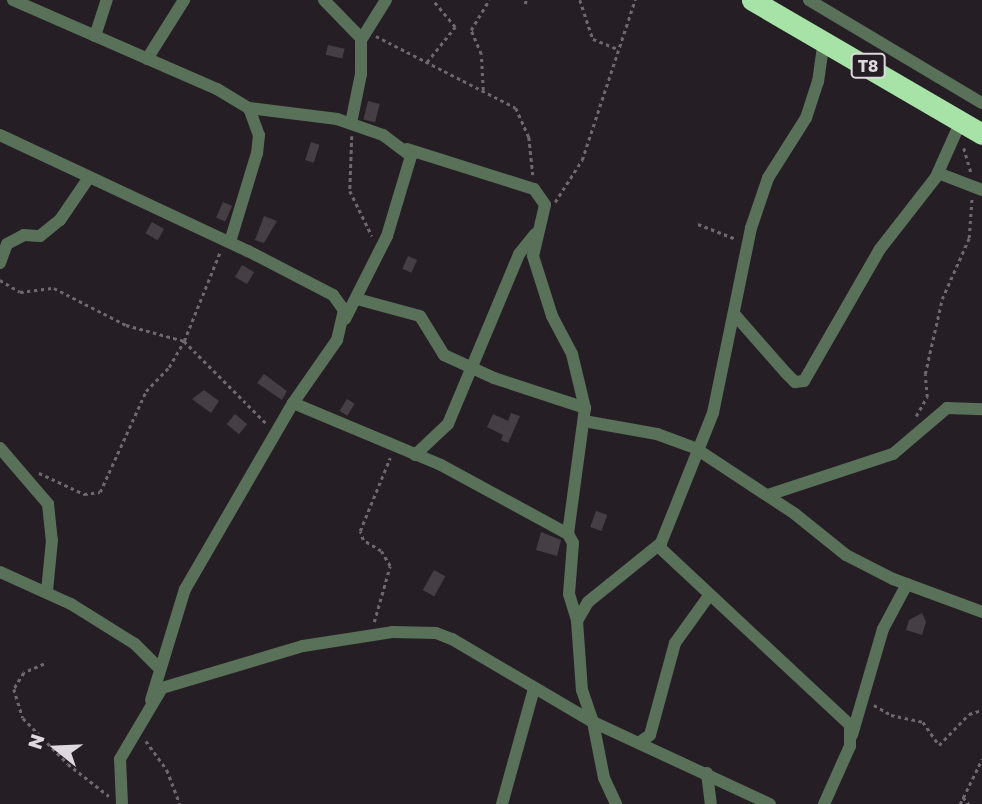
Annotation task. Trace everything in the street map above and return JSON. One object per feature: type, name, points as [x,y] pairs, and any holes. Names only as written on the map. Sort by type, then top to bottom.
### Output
[{"type":"highway","name":"T8","points":[[752,0],[824,40],[959,127],[982,134]]},
{"type":"street","points":[[13,0],[217,89],[249,108],[353,124],[407,149],[534,189],[545,205],[533,256],[538,276],[572,354],[584,415],[568,534]]},
{"type":"street","points":[[95,36],[107,0]]},
{"type":"street","points":[[147,60],[184,0]]},
{"type":"street","points":[[324,0],[364,36]]},
{"type":"street","points":[[353,124],[364,36],[386,0]]},
{"type":"street","points":[[809,0],[982,103]]},
{"type":"street","points":[[577,621],[588,602],[658,546],[695,448],[713,413],[748,244],[768,178],[815,97],[824,40]]},
{"type":"street","points":[[228,241],[257,153],[259,135],[249,108]]},
{"type":"street","points":[[735,316],[795,382],[804,381],[890,233],[938,173],[959,127]]},
{"type":"street","points":[[0,135],[228,241],[333,295],[342,305],[345,320]]},
{"type":"street","points":[[151,700],[185,589],[293,403],[337,340],[380,251],[411,164],[407,149]]},
{"type":"street","points":[[938,173],[978,188]]},
{"type":"street","points":[[0,263],[6,244],[24,235],[40,236],[60,220],[88,178]]},
{"type":"street","points":[[415,456],[448,424],[519,254],[540,229]]},
{"type":"street","points":[[357,299],[420,316],[444,355],[471,367],[584,415],[657,434],[695,448],[768,495],[846,555],[907,584],[982,612]]},
{"type":"street","points":[[293,403],[415,456],[568,534],[573,543],[569,594],[577,621],[582,690],[593,722],[604,778],[616,804]]},
{"type":"street","points":[[768,495],[893,454],[947,408],[982,409]]},
{"type":"street","points":[[0,447],[48,504],[52,540],[47,591]]},
{"type":"street","points":[[658,546],[708,597],[842,716],[852,735]]},
{"type":"street","points":[[0,572],[47,591],[135,644],[160,668]]},
{"type":"street","points":[[824,804],[843,768],[883,629],[907,584]]},
{"type":"street","points":[[640,742],[650,734],[676,643],[708,597]]},
{"type":"street","points":[[117,801],[120,759],[134,728],[151,700],[162,688],[191,676],[371,633],[436,634],[593,722],[770,804]]},
{"type":"street","points":[[502,804],[534,688]]},
{"type":"street","points":[[707,773],[711,804]]},
{"type":"path","points":[[427,63],[454,27],[432,0]]},
{"type":"path","points":[[483,90],[481,54],[471,30],[489,0]]},
{"type":"path","points":[[580,0],[593,38],[618,49]]},
{"type":"path","points":[[544,215],[569,186],[582,160],[635,0]]},
{"type":"path","points":[[364,36],[511,104],[529,136],[534,189]]},
{"type":"path","points":[[353,124],[348,160],[350,191],[380,251]]},
{"type":"path","points":[[914,422],[926,397],[925,374],[943,299],[969,238],[978,188],[959,127]]},
{"type":"path","points":[[698,224],[748,244]]},
{"type":"path","points":[[11,460],[84,494],[100,492],[146,391],[169,368],[184,341],[228,241]]},
{"type":"path","points":[[0,280],[20,292],[54,288],[126,325],[184,341],[276,433]]},
{"type":"path","points":[[371,633],[390,566],[381,551],[363,540],[360,531],[394,449]]},
{"type":"path","points":[[44,664],[24,674],[14,689],[23,718],[68,764],[117,801]]},
{"type":"path","points":[[865,699],[891,715],[923,722],[935,744],[943,743],[969,713],[982,710]]},
{"type":"path","points":[[134,728],[167,770],[180,804]]},
{"type":"path","points":[[961,804],[982,759]]},
{"type":"path","points":[[963,797],[970,804]]},
{"type":"building","points":[[328,45],[345,49],[342,59],[326,55]]},
{"type":"building","points":[[368,101],[380,104],[375,122],[363,119]]},
{"type":"building","points":[[311,142],[320,145],[314,163],[305,160]]},
{"type":"building","points":[[223,202],[232,206],[225,222],[216,218]]},
{"type":"building","points":[[264,216],[277,221],[264,243],[255,240]]},
{"type":"building","points":[[152,222],[164,229],[158,240],[146,233]]},
{"type":"building","points":[[408,256],[417,260],[411,273],[402,269]]},
{"type":"building","points":[[242,265],[254,272],[247,284],[235,277]]},
{"type":"building","points":[[264,374],[287,391],[282,400],[257,383]]},
{"type":"building","points":[[204,390],[219,401],[211,413],[192,399]]},
{"type":"building","points":[[347,399],[355,404],[347,416],[340,411]]},
{"type":"building","points":[[511,413],[520,416],[508,443],[501,440],[503,435],[487,427],[493,414],[508,421]]},
{"type":"building","points":[[235,414],[247,424],[239,434],[227,424]]},
{"type":"building","points":[[596,511],[607,515],[601,531],[590,527]]},
{"type":"building","points":[[541,532],[561,540],[557,556],[536,550]]},
{"type":"building","points":[[434,570],[445,576],[434,596],[423,590]]},
{"type":"building","points":[[922,613],[926,622],[922,635],[906,630],[909,620]]}]
